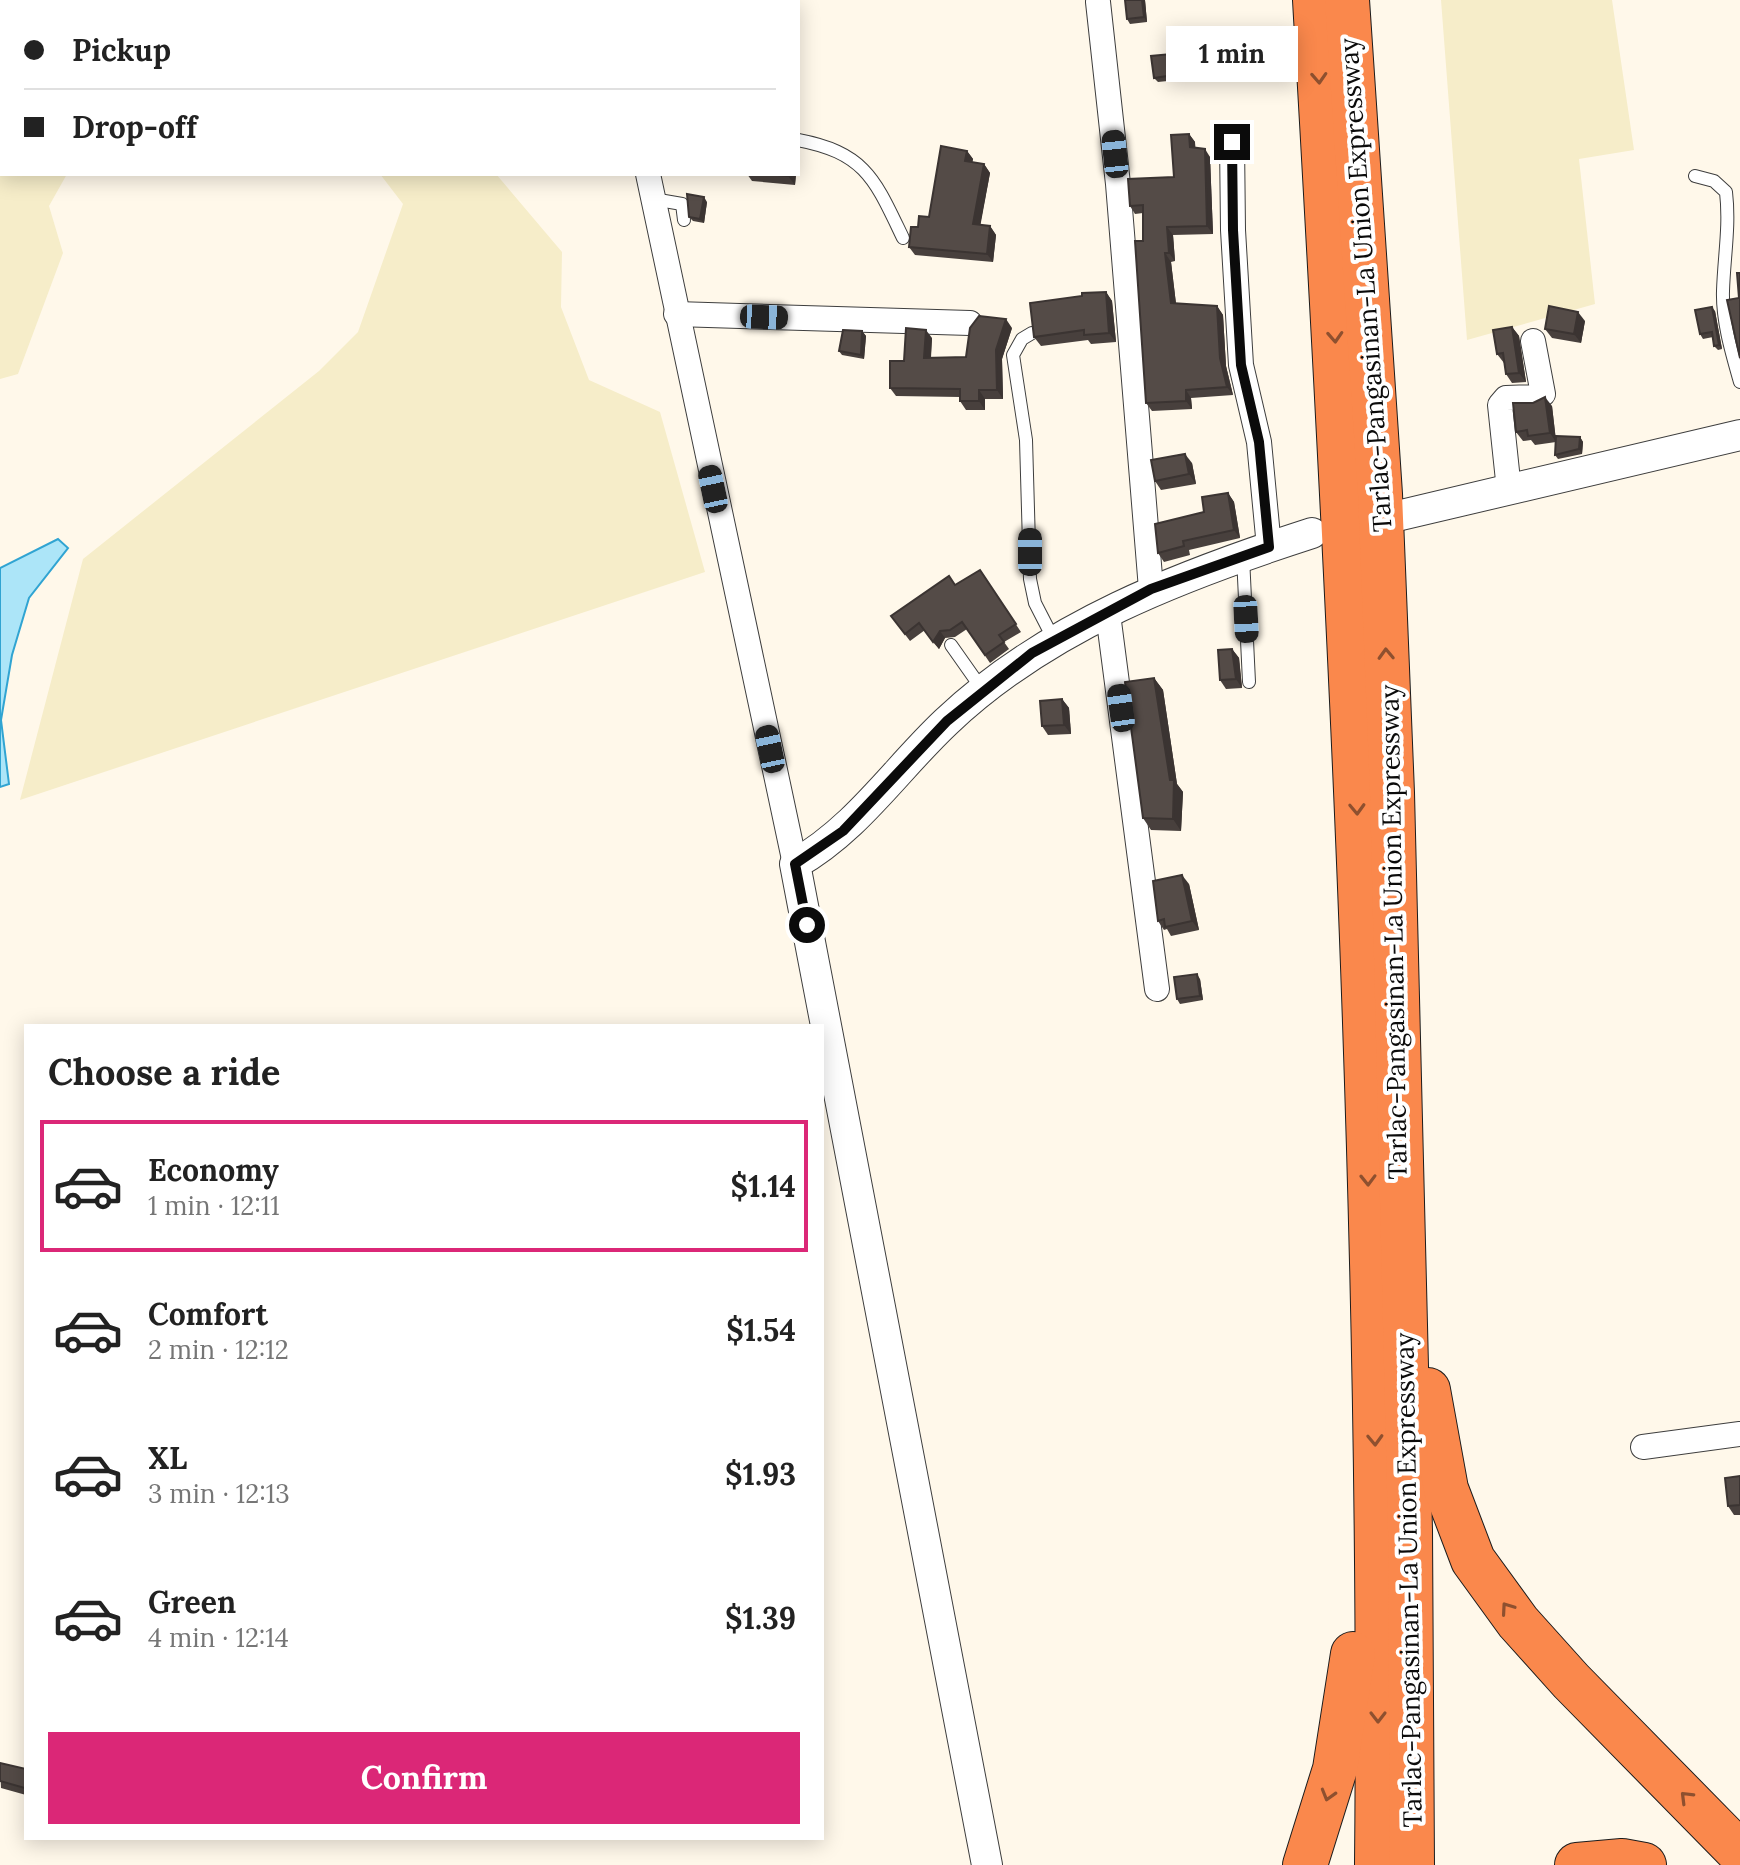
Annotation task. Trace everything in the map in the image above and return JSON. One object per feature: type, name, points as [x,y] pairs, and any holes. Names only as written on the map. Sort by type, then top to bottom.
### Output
[{"type":"highway","name":"Tarlac-Pangasinan-La Union Expressway","points":[[1315,0],[1349,609],[1377,1499],[1377,1865]]},
{"type":"highway","name":"Tarlac-Pangasinan-La Union Expressway","points":[[1347,0],[1380,494],[1392,793],[1410,1530],[1412,1865]]},
{"type":"highway","points":[[1403,1296],[1417,1335],[1446,1489],[1473,1560],[1518,1622],[1740,1853]]},
{"type":"highway","points":[[1305,1865],[1335,1769],[1347,1711],[1359,1539],[1377,1499]]},
{"type":"highway","points":[[1577,1865],[1622,1861],[1644,1865]]},
{"type":"street","points":[[1098,2],[1118,184],[1151,589]]},
{"type":"street","points":[[1232,142],[1233,230],[1241,365],[1259,442],[1256,552]]},
{"type":"street","points":[[648,176],[795,864],[987,1865]]},
{"type":"street","points":[[676,314],[970,323]]},
{"type":"street","points":[[1509,490],[1500,405],[1506,398],[1540,397],[1543,394],[1533,341]]},
{"type":"street","points":[[1397,516],[1740,435]]},
{"type":"street","points":[[795,864],[843,831],[947,721],[1032,653],[1151,589],[1312,533]]},
{"type":"street","points":[[1108,614],[1157,989]]},
{"type":"street","points":[[1643,1447],[1740,1434]]},
{"type":"lane","points":[[800,141],[845,153],[869,173],[903,238]]},
{"type":"lane","points":[[1695,176],[1714,181],[1726,192],[1729,222],[1723,294],[1730,348],[1740,382]]},
{"type":"lane","points":[[653,199],[682,204],[684,220]]},
{"type":"lane","points":[[1032,333],[1022,339],[1013,355],[1026,440],[1030,579],[1035,603],[1055,642]]},
{"type":"lane","points":[[1249,682],[1256,552]]},
{"type":"lane","points":[[951,645],[984,691]]},
{"type":"shaded area","points":[[1441,0],[1612,0],[1634,150],[1579,159],[1595,304],[1467,340]]},
{"type":"shaded area","points":[[0,176],[66,176],[49,206],[63,253],[18,374],[0,379]]},
{"type":"shaded area","points":[[382,176],[498,176],[562,252],[561,307],[589,380],[660,412],[705,572],[20,800],[83,559],[319,371],[358,332],[403,204]]},
{"type":"water","points":[[58,539],[68,548],[29,598],[12,655],[1,720],[9,784],[0,787],[0,568]]},
{"type":"building","points":[[1125,0],[1142,0],[1144,17],[1127,19]]},
{"type":"building","points":[[1171,54],[1174,75],[1154,78],[1151,56]]},
{"type":"building","points":[[1189,134],[1190,147],[1205,149],[1207,226],[1167,227],[1169,253],[1165,253],[1171,303],[1217,306],[1220,358],[1227,387],[1186,390],[1186,401],[1146,403],[1135,241],[1143,241],[1143,205],[1130,206],[1128,179],[1174,177],[1171,135]]},
{"type":"building","points":[[941,146],[967,151],[965,161],[984,164],[973,224],[990,226],[987,254],[909,247],[911,227],[918,227],[919,216],[929,217]]},
{"type":"building","points":[[687,194],[704,197],[700,219],[689,217]]},
{"type":"building","points":[[1737,273],[1740,273],[1740,358],[1727,300],[1739,298]]},
{"type":"building","points":[[1106,292],[1109,333],[1084,335],[1084,330],[1034,337],[1030,303],[1082,296],[1082,293]]},
{"type":"building","points":[[1549,306],[1578,312],[1574,334],[1545,329]]},
{"type":"building","points":[[1712,307],[1719,345],[1714,346],[1712,332],[1700,334],[1695,310]]},
{"type":"building","points":[[979,316],[1006,319],[996,350],[997,390],[979,390],[979,401],[960,401],[960,389],[890,388],[890,361],[904,361],[906,328],[926,330],[924,358],[966,357],[970,328]]},
{"type":"building","points":[[1512,327],[1519,373],[1506,374],[1503,353],[1497,354],[1493,330]]},
{"type":"building","points":[[843,330],[862,331],[861,355],[839,351]]},
{"type":"building","points":[[1545,397],[1550,433],[1528,436],[1527,430],[1516,432],[1513,403],[1533,403]]},
{"type":"building","points":[[1556,436],[1580,437],[1579,449],[1555,455]]},
{"type":"building","points":[[1185,454],[1189,474],[1155,481],[1151,460]]},
{"type":"building","points":[[1228,493],[1234,530],[1183,541],[1184,546],[1158,553],[1155,524],[1204,512],[1202,497]]},
{"type":"building","points":[[980,570],[1016,624],[999,635],[1004,642],[985,655],[962,622],[950,630],[940,631],[933,642],[919,623],[905,634],[891,616],[949,576],[955,585]]},
{"type":"building","points":[[1232,649],[1236,679],[1220,680],[1218,650]]},
{"type":"building","points":[[1154,678],[1170,780],[1174,780],[1173,819],[1143,818],[1125,682]]},
{"type":"building","points":[[1062,699],[1064,725],[1042,726],[1040,701]]},
{"type":"building","points":[[1182,875],[1192,921],[1165,927],[1164,919],[1158,921],[1153,881]]},
{"type":"building","points":[[1197,974],[1200,996],[1177,999],[1174,977]]},
{"type":"building","points":[[1740,1476],[1740,1505],[1728,1506],[1725,1478]]},
{"type":"building","points":[[0,1763],[24,1769],[24,1788],[0,1781]]},
{"type":"route","points":[[807,925],[795,864],[843,831],[947,721],[1032,653],[1151,589],[1269,547],[1259,442],[1241,365],[1233,230],[1232,142]]}]
